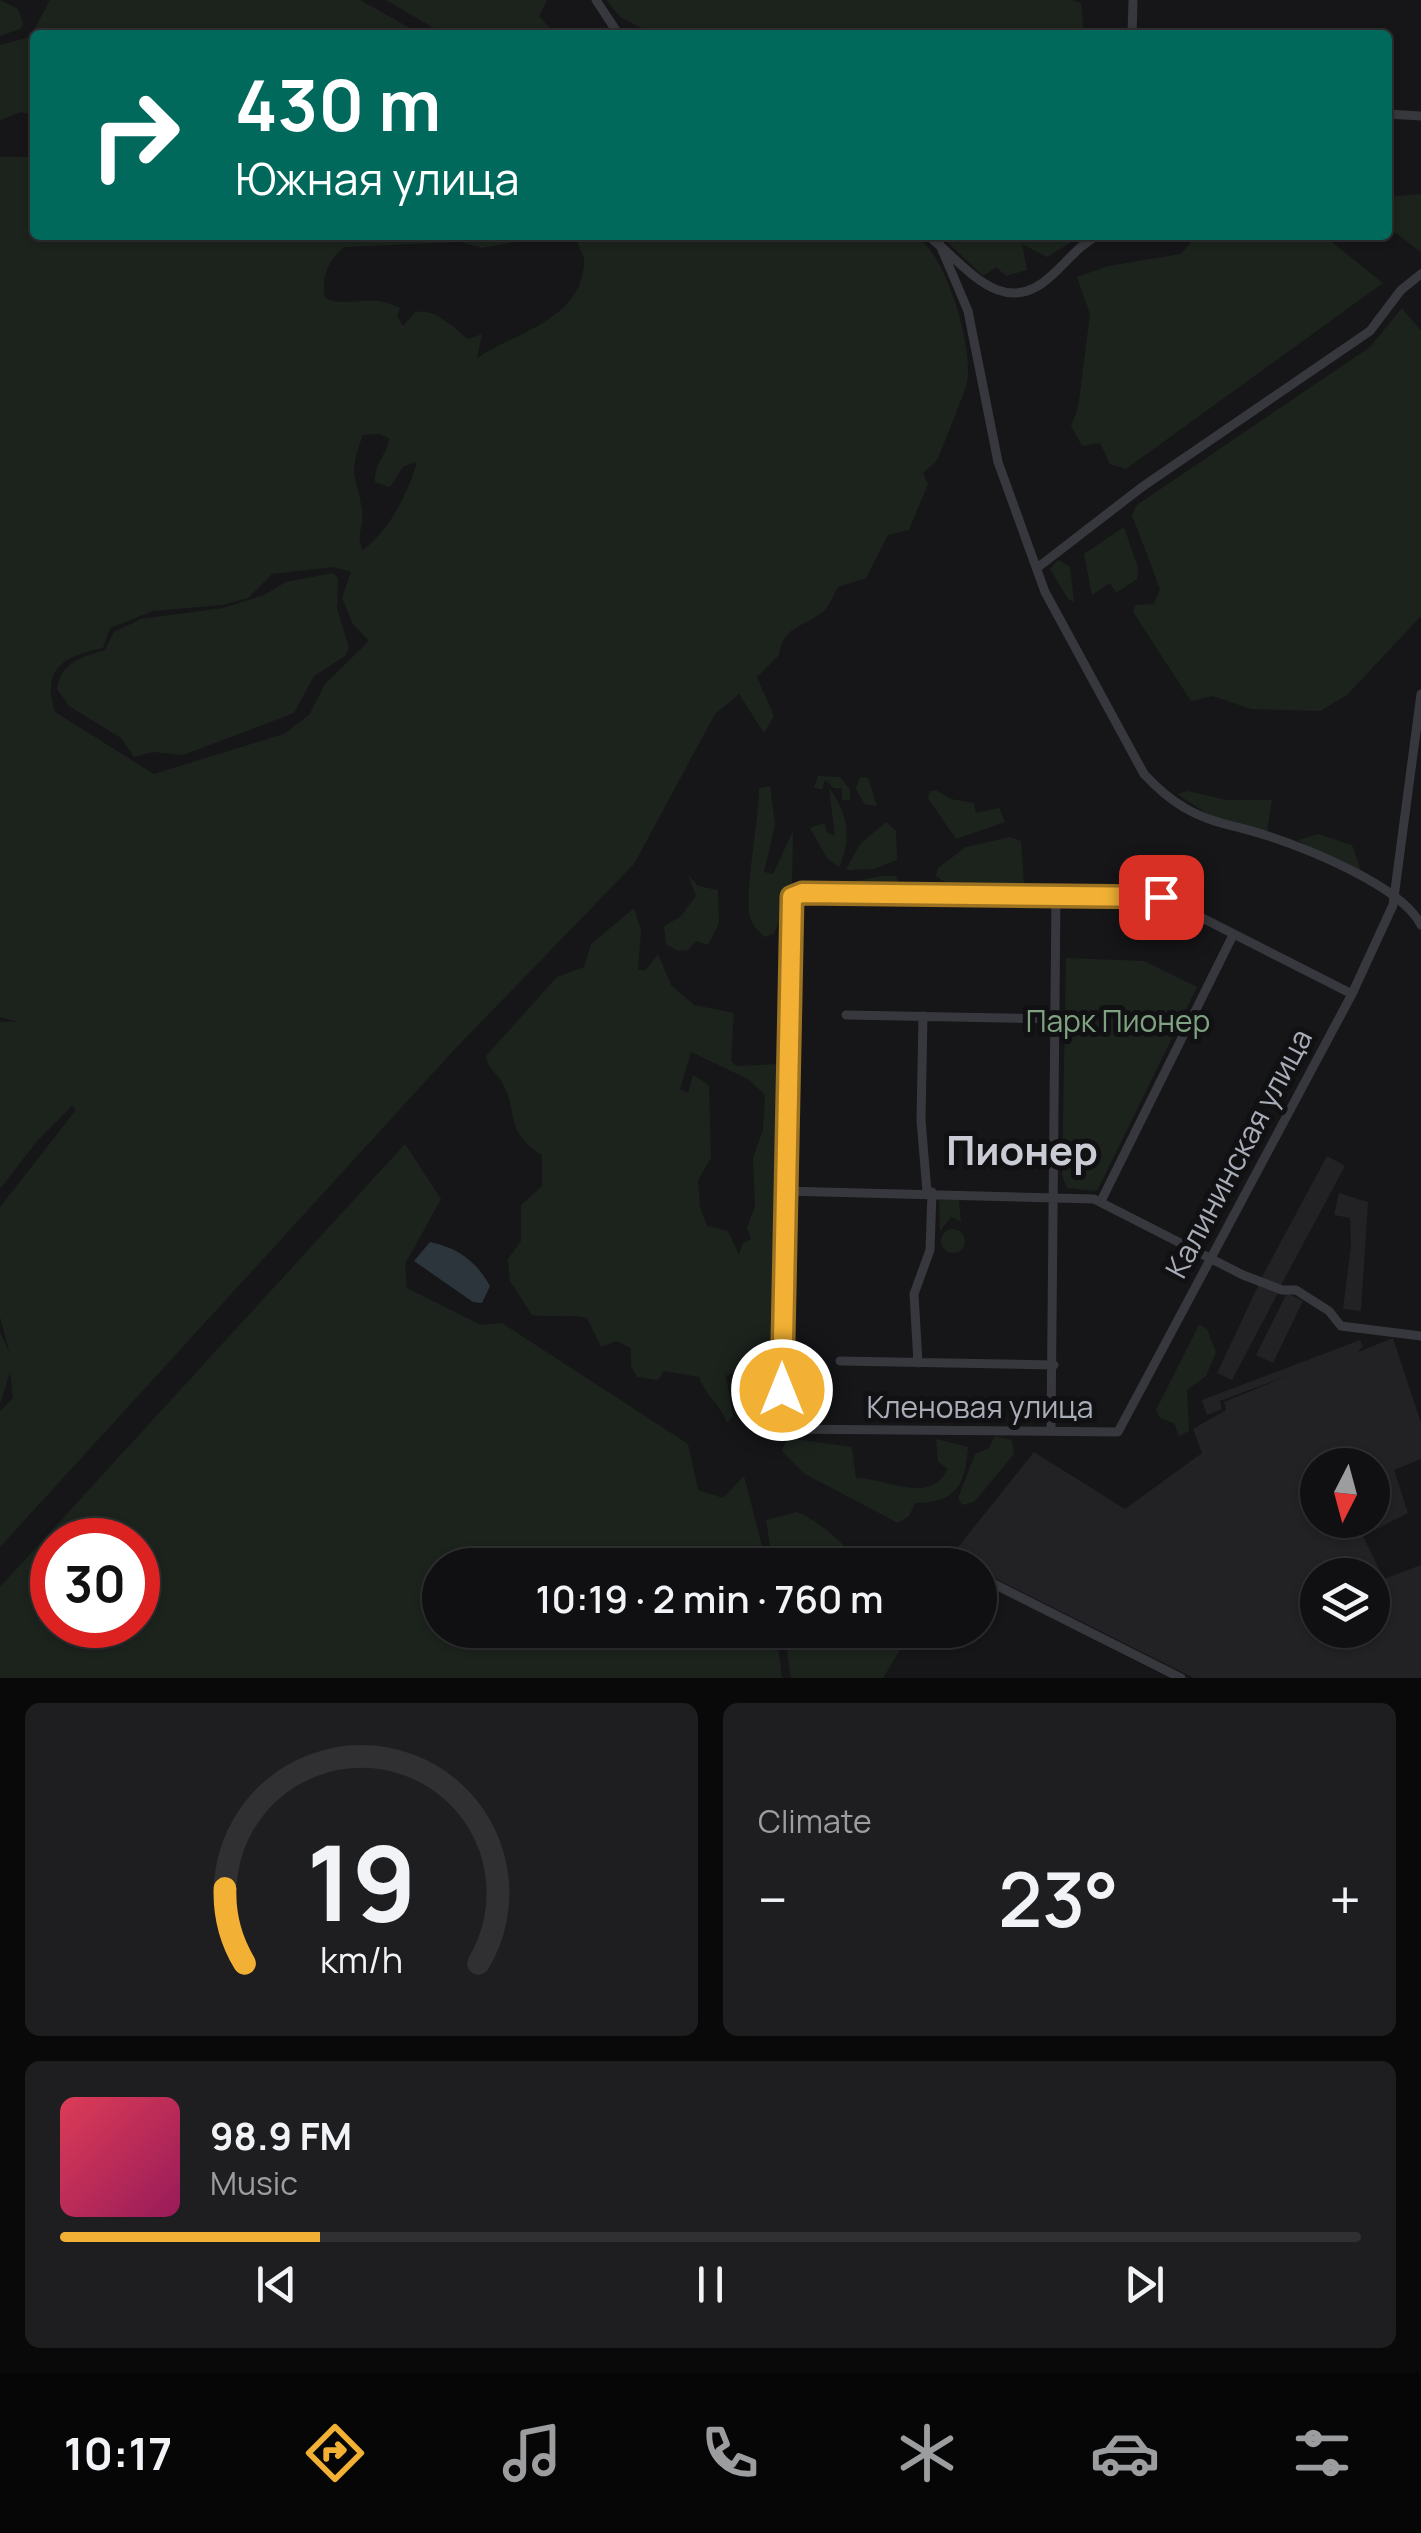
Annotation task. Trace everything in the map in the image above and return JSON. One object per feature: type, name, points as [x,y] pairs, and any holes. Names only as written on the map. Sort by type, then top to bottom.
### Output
[{"type":"street","points":[[596,0],[616,30]]},
{"type":"street","points":[[1132,30],[1133,0]]},
{"type":"street","points":[[1392,114],[1421,116]]},
{"type":"street","points":[[934,240],[978,282],[1010,292],[1048,279],[1091,240]]},
{"type":"street","points":[[940,244],[968,310],[998,462],[1037,568],[1144,774],[1164,795],[1211,820],[1281,840],[1361,874],[1396,895],[1414,911],[1421,925]]},
{"type":"street","points":[[1037,568],[1142,487],[1370,331],[1401,290],[1421,274]]},
{"type":"street","name":"Калининская улица","points":[[1118,1432],[1352,994],[1396,895],[1421,694]]},
{"type":"street","points":[[1352,994],[1161,897],[802,893],[792,897],[783,1191],[1053,1196],[1100,1202],[1209,1258],[1282,1290],[1296,1290],[1329,1310],[1340,1326],[1421,1336]]},
{"type":"street","points":[[1051,1430],[1056,894]]},
{"type":"street","points":[[1100,1202],[1233,935]]},
{"type":"street","points":[[846,1015],[1053,1019]]},
{"type":"street","points":[[918,1363],[914,1294],[930,1250],[929,1192],[920,1120],[923,1016]]},
{"type":"street","name":"Кленовая улица","points":[[783,1191],[782,1430],[1118,1432]]},
{"type":"street","points":[[840,1361],[1054,1365]]},
{"type":"street","points":[[997,1586],[1182,1678]]},
{"type":"shaded area","points":[[1327,1156],[1345,1166],[1280,1287],[1262,1277]]},
{"type":"shaded area","points":[[1339,1193],[1368,1202],[1361,1311],[1343,1309],[1351,1246],[1350,1218],[1334,1215]]},
{"type":"shaded area","points":[[430,1242],[458,1252],[479,1269],[490,1286],[482,1303],[473,1302],[414,1261]]},
{"type":"shaded area","points":[[1260,1282],[1279,1291],[1232,1380],[1217,1373]]},
{"type":"shaded area","points":[[1287,1293],[1303,1301],[1273,1363],[1256,1355]]},
{"type":"shaded area","points":[[1393,1338],[1421,1423],[1421,1459],[1394,1470],[1408,1513],[1390,1522],[1390,1448],[1300,1448],[1300,1538],[1364,1538],[1374,1558],[1300,1558],[1300,1648],[1390,1648],[1390,1577],[1421,1565],[1421,1678],[1194,1678],[997,1580],[997,1548],[957,1548],[1034,1452],[1125,1509],[1202,1453],[1193,1429],[1226,1410],[1224,1402],[1287,1376],[1220,1401],[1222,1409],[1207,1415],[1202,1400],[1360,1340],[1363,1346],[1358,1352]]},
{"type":"green space","points":[[0,0],[18,9],[23,24],[20,29],[0,36]]},
{"type":"green space","points":[[50,0],[360,0],[413,30],[34,30]]},
{"type":"green space","points":[[386,0],[547,0],[539,16],[552,30],[437,30]]},
{"type":"green space","points":[[606,0],[1072,0],[1081,3],[1084,30],[645,30],[620,17]]},
{"type":"green space","points":[[30,37],[30,115],[21,112],[0,120],[0,45]]},
{"type":"green space","points":[[0,157],[30,157],[30,240],[527,240],[482,248],[461,242],[345,247],[327,270],[325,298],[389,303],[400,308],[397,316],[403,326],[415,312],[430,313],[468,339],[482,334],[477,358],[543,323],[571,299],[584,264],[577,240],[920,240],[926,245],[937,260],[955,302],[968,368],[966,388],[939,456],[923,473],[928,484],[909,530],[888,535],[866,578],[838,587],[825,610],[785,637],[779,655],[757,677],[774,716],[764,733],[739,694],[715,714],[634,864],[453,1051],[0,1547],[0,1411],[13,1398],[10,1372],[0,1404],[0,1332],[10,1354],[0,1317],[0,1207],[76,1110],[72,1106],[37,1141],[0,1189],[0,1022],[18,1022],[0,1017]],"holes":[[[363,435],[389,438],[375,482],[390,487],[403,467],[415,462],[416,466],[396,512],[363,550],[355,460]],[[333,567],[351,572],[342,598],[353,624],[369,641],[325,684],[309,715],[284,734],[154,774],[55,712],[51,697],[53,675],[67,660],[103,648],[110,628],[153,611],[222,605],[248,598],[272,574]]]},
{"type":"green space","points":[[1421,194],[1421,252],[1392,230],[1392,197]]},
{"type":"green space","points":[[945,240],[1075,240],[1047,257],[1022,244],[1027,270],[1006,276],[996,267],[983,276]]},
{"type":"green space","points":[[1329,240],[1383,283],[1126,469],[1110,464],[1100,443],[1082,446],[1071,426],[1078,408],[1090,314],[1077,277],[1108,266],[1181,254],[1191,242]]},
{"type":"green space","points":[[1402,308],[1421,331],[1421,616],[1347,695],[1320,711],[1251,709],[1213,696],[1191,701],[1133,612],[1135,605],[1154,604],[1160,589],[1132,515],[1137,505],[1370,347]]},
{"type":"green space","points":[[1124,527],[1138,568],[1137,579],[1116,593],[1110,583],[1092,595],[1084,554]]},
{"type":"green space","points":[[1058,560],[1070,567],[1074,602],[1068,599],[1050,569]]},
{"type":"green space","points":[[333,573],[338,578],[337,608],[349,648],[345,656],[314,676],[294,713],[183,755],[153,752],[134,757],[121,738],[69,706],[57,689],[68,667],[105,650],[114,632],[141,619],[223,608],[264,595],[286,582]]},
{"type":"green space","points":[[818,776],[840,777],[850,790],[850,800],[842,800],[842,788],[834,788],[825,780],[822,789],[814,788]]},
{"type":"green space","points":[[860,777],[868,778],[877,806],[864,804],[856,788]]},
{"type":"green space","points":[[770,786],[775,825],[764,872],[773,874],[793,831],[792,887],[774,934],[764,937],[750,918],[749,891],[759,788]]},
{"type":"green space","points":[[829,788],[846,825],[846,845],[839,867],[827,858],[810,828],[824,823],[827,832],[835,836]]},
{"type":"green space","points":[[936,790],[951,799],[974,803],[976,813],[999,808],[1005,822],[956,839],[928,798],[930,791]]},
{"type":"green space","points":[[1188,791],[1226,800],[1272,800],[1267,831],[1215,819],[1177,794]]},
{"type":"green space","points":[[886,822],[896,831],[897,860],[873,869],[846,870],[860,844]]},
{"type":"green space","points":[[1318,834],[1352,845],[1362,873],[1330,863],[1298,840]]},
{"type":"green space","points":[[1010,837],[1021,841],[1024,883],[952,887],[936,876],[938,868],[966,847]]},
{"type":"green space","points":[[688,875],[698,886],[718,890],[719,923],[708,945],[696,941],[688,950],[678,951],[666,944],[664,926],[680,917],[696,896]]},
{"type":"green space","points":[[896,876],[899,886],[852,891],[851,882]]},
{"type":"green space","points":[[634,908],[641,930],[638,970],[646,970],[658,954],[671,985],[694,1005],[734,1013],[731,1060],[736,1066],[781,1064],[775,1426],[763,1433],[751,1421],[742,1369],[726,1376],[733,1416],[727,1422],[699,1377],[664,1371],[658,1380],[637,1377],[631,1366],[631,1348],[616,1341],[601,1347],[587,1318],[532,1315],[510,1281],[508,1259],[521,1241],[521,1205],[542,1186],[542,1155],[517,1130],[508,1095],[486,1056],[557,977],[584,967],[591,944]],"holes":[[[691,1052],[748,1079],[765,1095],[763,1130],[753,1158],[755,1206],[747,1228],[751,1239],[743,1243],[739,1255],[728,1231],[707,1226],[700,1207],[698,1180],[711,1158],[709,1085],[693,1075],[688,1093],[680,1089]]]},
{"type":"green space","name":"Парк Пионер","points":[[1066,958],[1144,961],[1197,987],[1097,1191],[1067,1188],[1062,1175]]},
{"type":"green space","points":[[405,1144],[441,1199],[405,1264],[407,1288],[481,1325],[502,1323],[688,1444],[698,1490],[723,1498],[744,1476],[763,1548],[422,1548],[422,1648],[778,1648],[782,1678],[0,1678],[0,1587],[30,1554],[30,1648],[160,1648],[160,1518],[63,1518]]},
{"type":"green space","points":[[939,1199],[959,1200],[961,1222],[951,1217],[940,1231]]},
{"type":"green space","points":[[953,1229],[962,1232],[962,1250],[953,1253],[944,1250],[941,1241],[944,1232]]},
{"type":"green space","points":[[1199,1325],[1207,1329],[1216,1352],[1206,1376],[1187,1390],[1189,1431],[1179,1436],[1174,1423],[1160,1418],[1156,1410]]},
{"type":"green space","points":[[995,1436],[1012,1440],[1014,1454],[974,1502],[962,1505],[958,1498],[975,1454],[989,1448]]},
{"type":"green space","points":[[787,1438],[852,1447],[856,1478],[919,1488],[940,1480],[948,1469],[938,1462],[936,1439],[968,1447],[956,1490],[940,1499],[915,1503],[909,1516],[898,1523],[805,1474],[782,1451]]},
{"type":"green space","points":[[797,1512],[846,1548],[770,1548],[766,1520]]},
{"type":"green space","points":[[787,1648],[901,1648],[883,1678],[791,1678]]},
{"type":"district","name":"Пионер","points":[[1022,1149]]},
{"type":"route","points":[[782,1390],[788,910],[792,897],[802,893],[1161,897]]}]
